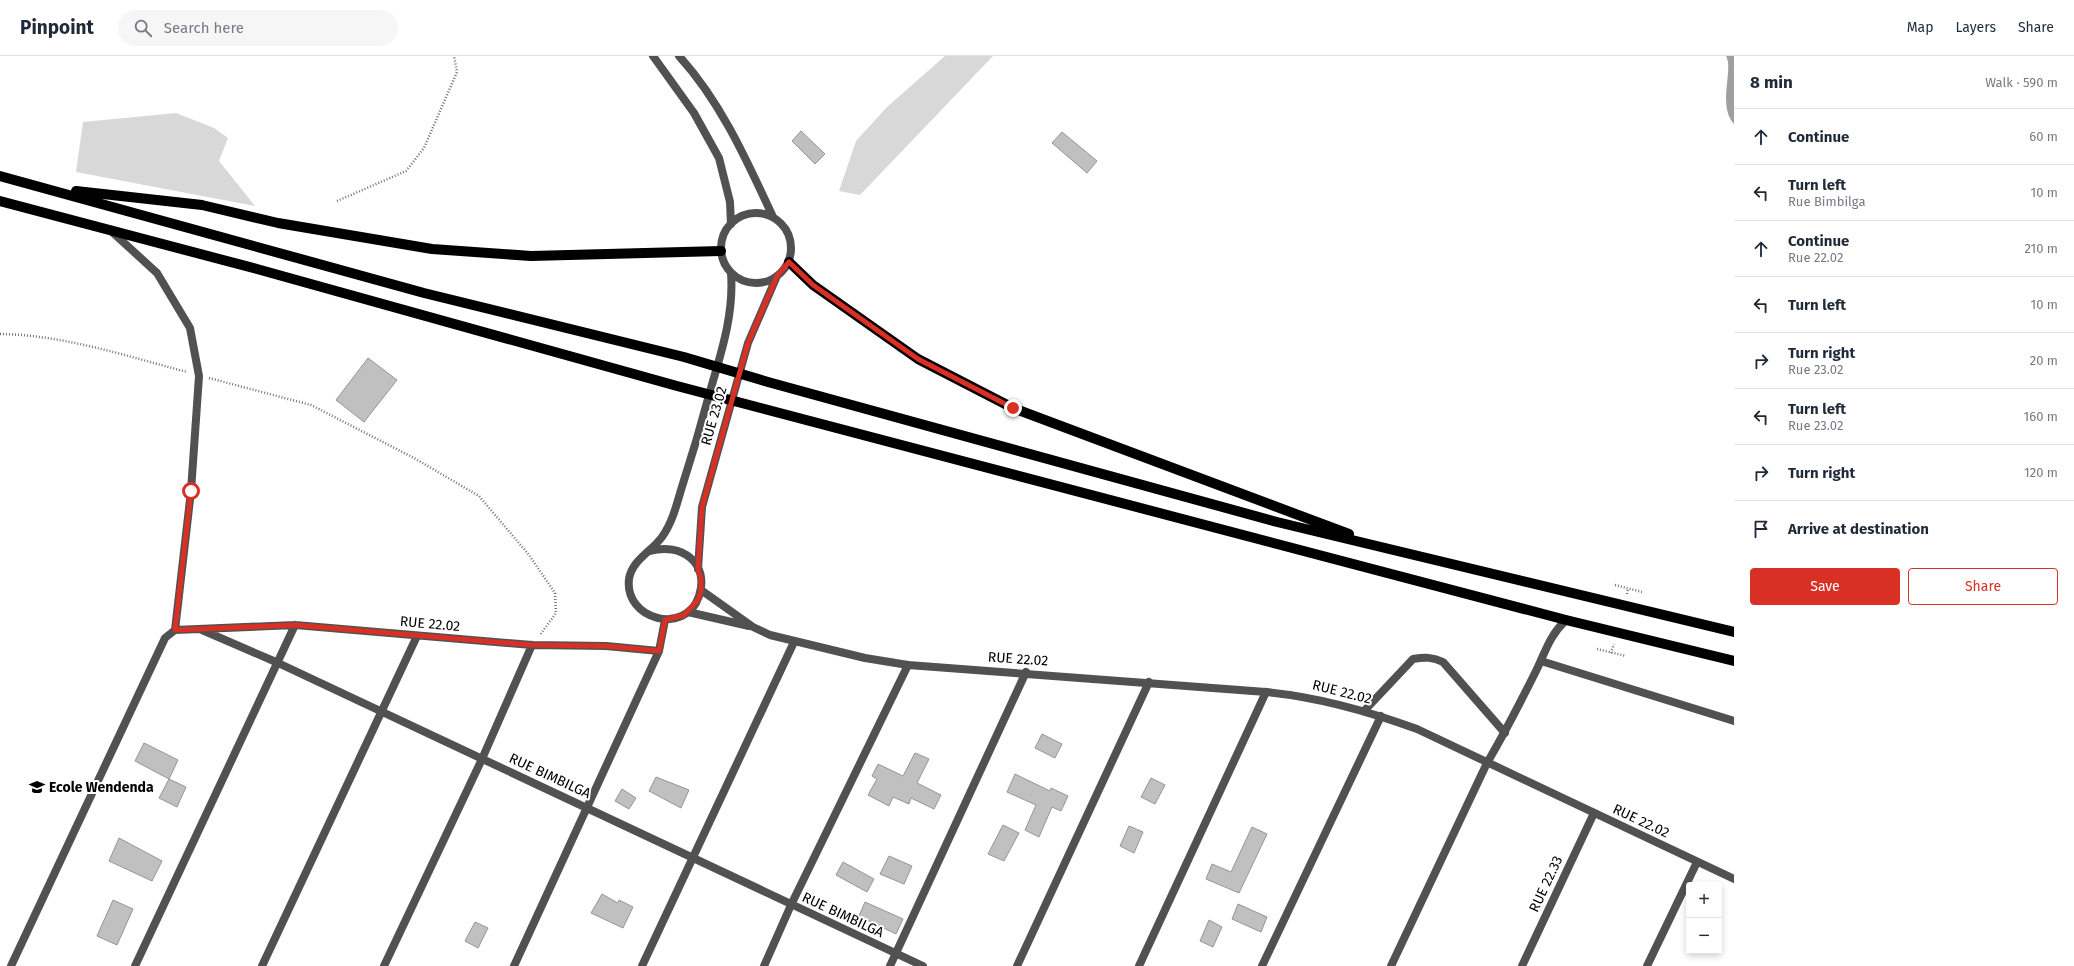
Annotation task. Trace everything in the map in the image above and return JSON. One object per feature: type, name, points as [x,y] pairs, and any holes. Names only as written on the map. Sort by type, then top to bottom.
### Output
[{"type":"main road","points":[[0,176],[424,293],[684,357],[768,382],[1277,522],[1715,628],[1734,631]]},
{"type":"main road","points":[[45,188],[202,205],[278,223],[432,249],[531,256],[721,251]]},
{"type":"main road","points":[[0,201],[676,386],[1566,620],[1734,661]]},
{"type":"main road","points":[[789,262],[813,285],[918,359],[1013,408],[1394,550]]},
{"type":"main road","points":[[1700,652],[1734,665]]},
{"type":"street","points":[[653,56],[694,113],[719,158],[730,202],[731,224]]},
{"type":"street","points":[[679,56],[709,96],[740,146],[772,217]]},
{"type":"street","points":[[721,251],[722,240],[731,224],[745,214],[757,212],[772,217],[786,229],[791,240],[792,251],[789,262]]},
{"type":"street","points":[[11,966],[164,638],[175,630],[191,491],[199,376],[190,328],[157,273],[110,230]]},
{"type":"street","name":"RUE 23.02","points":[[721,251],[724,263],[731,273],[740,280],[752,284],[763,283],[777,276]]},
{"type":"street","name":"RUE 23.02","points":[[701,590],[701,579],[698,569],[702,507],[748,343],[777,276],[789,262]]},
{"type":"street","name":"RUE 23.02","points":[[665,620],[653,618],[642,612],[634,603],[630,592],[629,579],[633,568],[640,558],[650,551],[671,522],[725,340],[733,293],[731,273]]},
{"type":"street","points":[[650,551],[662,548],[674,549],[684,553],[692,560],[698,569]]},
{"type":"street","points":[[514,966],[588,809],[659,651],[665,620],[675,619],[688,612],[698,600],[701,590],[753,627]]},
{"type":"street","points":[[688,612],[753,627],[794,642],[865,658],[908,665],[791,905],[764,966]]},
{"type":"street","points":[[1391,966],[1486,763],[1504,733],[1541,661],[1547,644],[1555,631],[1566,620]]},
{"type":"street","points":[[135,966],[276,662],[295,625]]},
{"type":"street","name":"RUE 22.02","points":[[199,628],[295,625],[532,645],[606,646],[659,651]]},
{"type":"street","name":"RUE BIMBILGA","points":[[175,630],[199,628],[276,662],[923,966]]},
{"type":"street","points":[[262,966],[417,636]]},
{"type":"street","points":[[642,966],[794,642]]},
{"type":"street","points":[[384,966],[482,759],[532,645]]},
{"type":"street","points":[[1364,711],[1413,659],[1425,657],[1435,658],[1443,662],[1504,733]]},
{"type":"street","points":[[1541,661],[1734,721]]},
{"type":"street","name":"RUE 22.02","points":[[908,665],[1026,672],[1300,695],[1364,711],[1417,729],[1486,763],[1734,879]]},
{"type":"street","points":[[890,966],[1026,672]]},
{"type":"street","points":[[1017,966],[1149,682]]},
{"type":"street","points":[[1139,966],[1266,692]]},
{"type":"street","points":[[1262,966],[1381,716]]},
{"type":"street","name":"RUE 22.33","points":[[1522,966],[1594,813]]},
{"type":"street","points":[[1647,966],[1697,862]]},
{"type":"path","points":[[336,201],[406,171],[424,148],[457,72],[454,56]]},
{"type":"path","points":[[0,334],[27,334],[83,345],[311,405],[414,458],[479,496],[529,555],[555,593],[556,612],[532,645]]},
{"type":"path","points":[[1615,585],[1642,592]]},
{"type":"path","points":[[1597,649],[1626,656]]},
{"type":"shaded area","points":[[945,56],[993,56],[860,195],[839,191],[856,141],[887,107]]},
{"type":"shaded area","points":[[1726,56],[1734,56],[1734,124],[1729,116],[1727,107],[1728,62]]},
{"type":"shaded area","points":[[176,113],[214,128],[228,138],[219,161],[255,206],[76,172],[83,122]]},
{"type":"building","points":[[801,131],[825,154],[815,164],[792,141]]},
{"type":"building","points":[[1062,132],[1097,161],[1087,173],[1052,143]]},
{"type":"building","points":[[368,358],[397,380],[364,422],[336,400]]},
{"type":"building","points":[[1042,734],[1062,744],[1055,758],[1035,748]]},
{"type":"building","points":[[144,743],[178,760],[169,779],[135,761]]},
{"type":"building","points":[[915,753],[929,759],[917,783],[941,795],[934,809],[911,798],[909,804],[893,797],[889,806],[868,795],[877,779],[872,776],[878,764],[903,776]]},
{"type":"building","points":[[1015,774],[1050,791],[1051,788],[1068,796],[1061,811],[1052,807],[1039,837],[1025,830],[1036,805],[1007,792]]},
{"type":"building","points":[[656,777],[689,790],[681,808],[649,791]]},
{"type":"building","points":[[1151,778],[1165,785],[1155,804],[1141,797]]},
{"type":"building","points":[[169,779],[186,787],[177,807],[159,798]]},
{"type":"building","points":[[622,789],[636,798],[629,809],[615,801]]},
{"type":"building","points":[[1003,825],[1019,833],[1004,861],[988,854]]},
{"type":"building","points":[[1129,826],[1143,832],[1134,853],[1120,846]]},
{"type":"building","points":[[1252,827],[1267,834],[1239,893],[1206,879],[1212,864],[1231,872]]},
{"type":"building","points":[[119,838],[162,861],[152,881],[109,861]]},
{"type":"building","points":[[889,856],[912,866],[904,884],[880,874]]},
{"type":"building","points":[[843,862],[874,879],[867,892],[836,875]]},
{"type":"building","points":[[602,894],[618,903],[619,900],[633,907],[623,928],[591,913]]},
{"type":"building","points":[[113,900],[133,909],[117,945],[97,936]]},
{"type":"building","points":[[865,902],[903,919],[896,934],[859,916]]},
{"type":"building","points":[[1238,904],[1267,917],[1261,932],[1232,919]]},
{"type":"building","points":[[1209,920],[1222,927],[1213,947],[1200,941]]},
{"type":"building","points":[[475,922],[488,928],[478,948],[465,941]]},
{"type":"place","name":"Ecole Wendenda","points":[[37,787]]},
{"type":"route","points":[[191,491],[175,630],[185,628],[295,625],[532,645],[606,646],[659,651],[665,620],[675,619],[684,615],[692,609],[698,600],[701,590],[701,579],[698,569],[702,507],[748,343],[777,276],[783,272],[789,262],[813,285],[918,359],[1013,408]]}]
